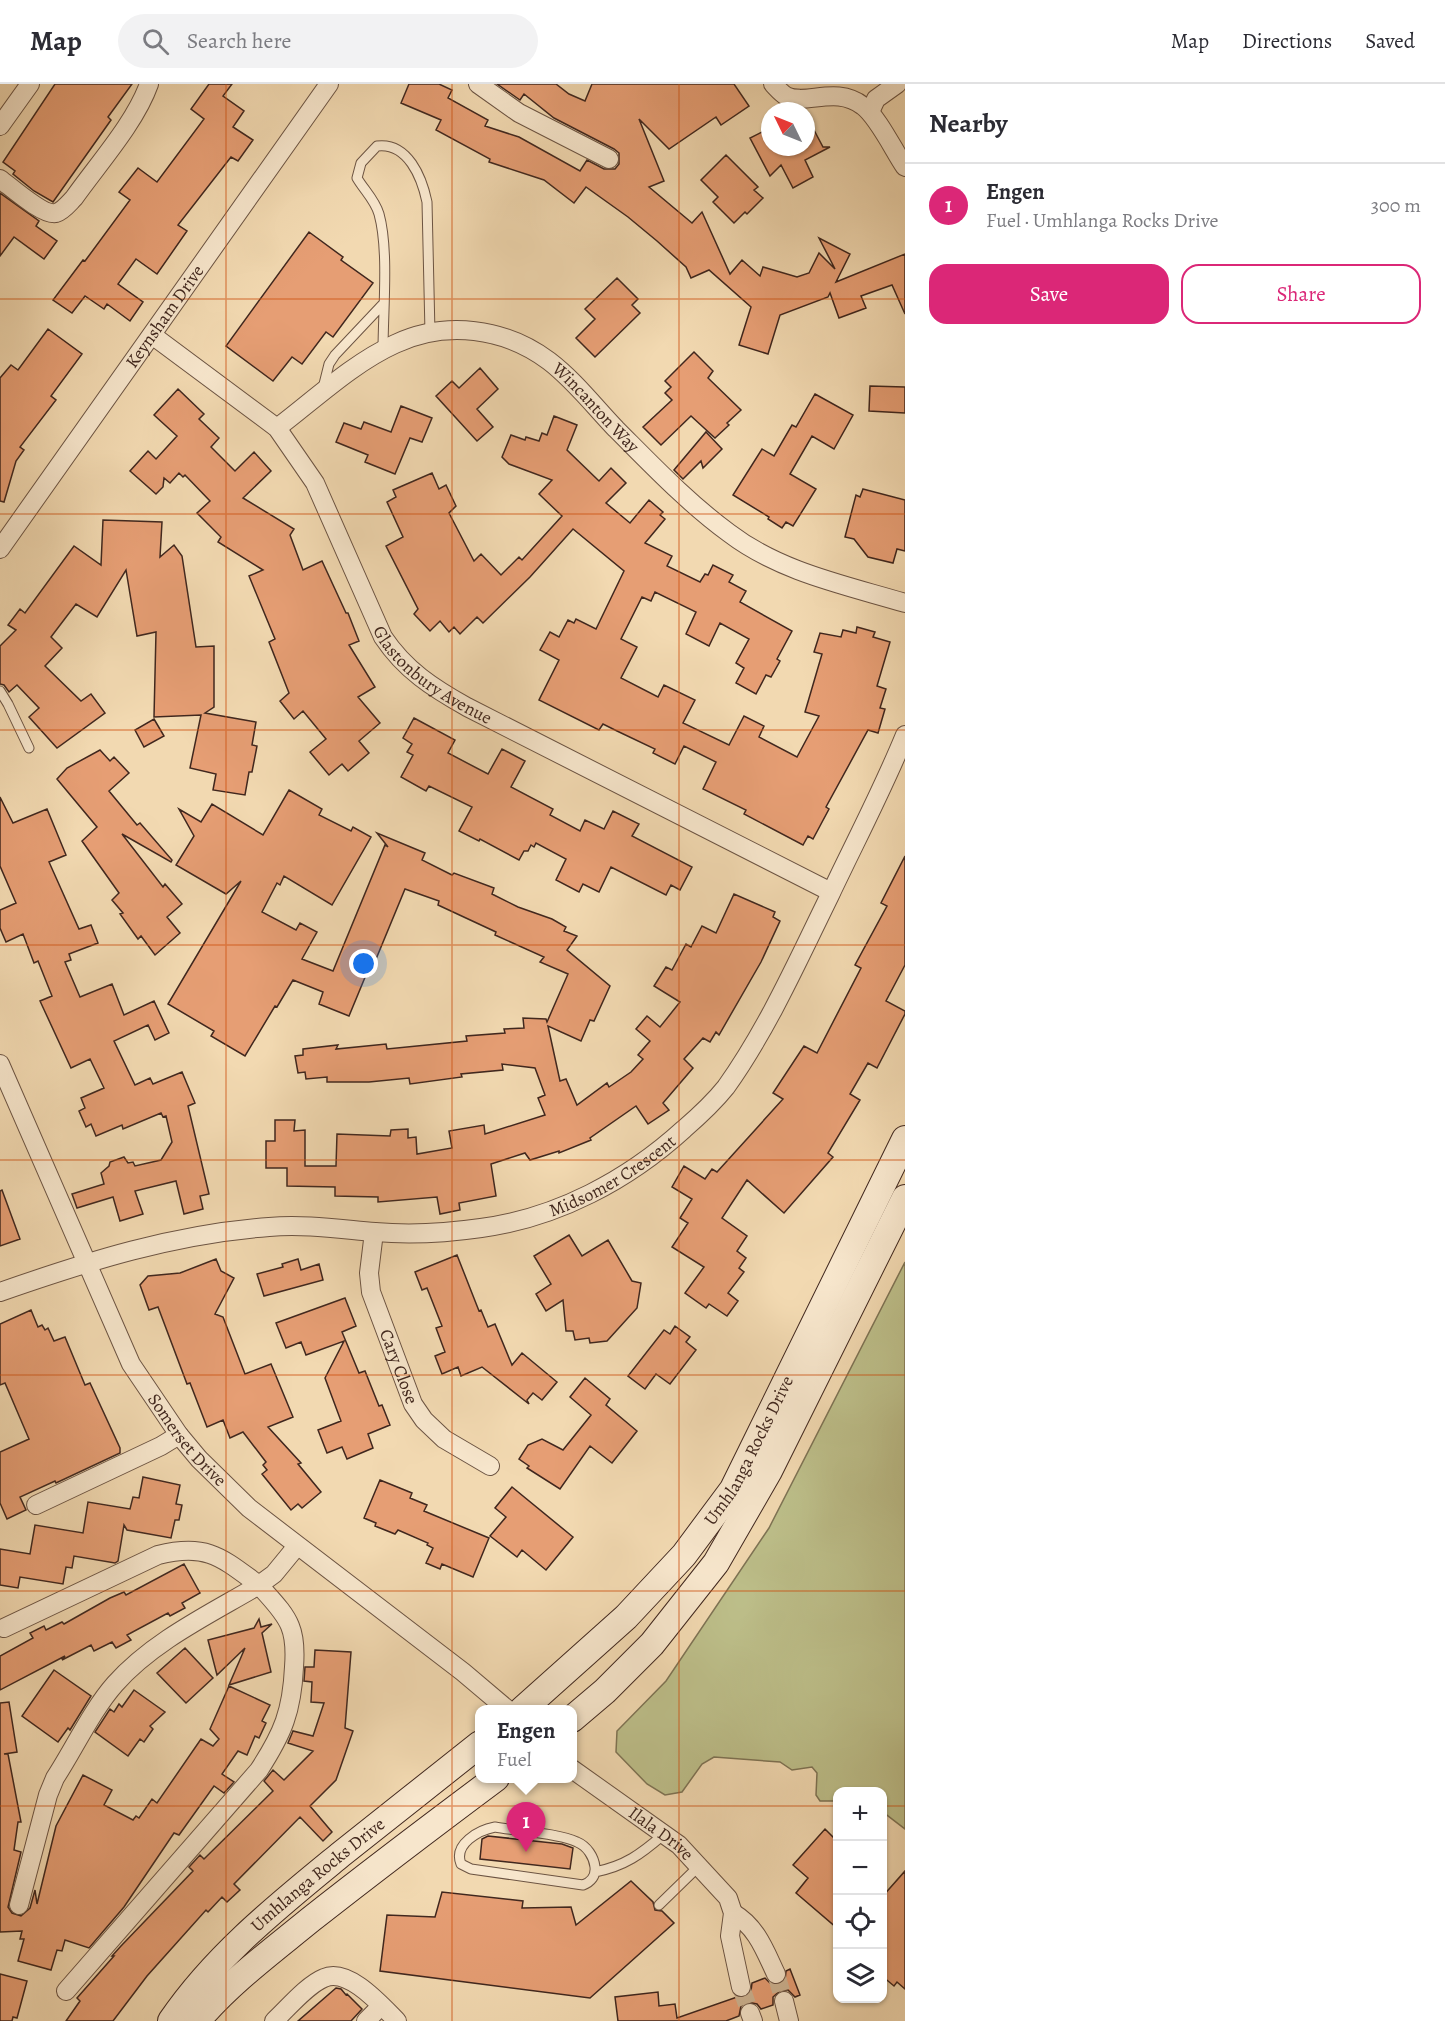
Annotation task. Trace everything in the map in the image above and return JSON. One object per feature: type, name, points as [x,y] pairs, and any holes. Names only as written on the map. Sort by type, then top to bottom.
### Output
[{"type":"main road","name":"Umhlanga Rocks Drive","points":[[528,1705],[626,1617],[684,1555],[733,1489],[905,1139]]},
{"type":"main road","name":"Umhlanga Rocks Drive","points":[[577,1716],[652,1644],[716,1563],[768,1471],[905,1198]]},
{"type":"main road","name":"Umhlanga Rocks Drive","points":[[171,2021],[191,1993],[230,1950],[281,1903],[475,1748]]},
{"type":"main road","name":"Umhlanga Rocks Drive","points":[[197,2021],[233,1983],[266,1956],[395,1854],[491,1783]]},
{"type":"street","points":[[0,126],[30,84]]},
{"type":"street","points":[[0,179],[40,209],[51,213],[62,210],[74,198],[134,114],[149,84]]},
{"type":"street","name":"Keynsham Drive","points":[[0,549],[329,84]]},
{"type":"street","points":[[772,84],[780,92],[793,99],[840,96],[856,101],[870,112],[905,167]]},
{"type":"street","points":[[870,112],[876,99],[897,84]]},
{"type":"street","points":[[484,86],[519,113],[609,159]]},
{"type":"street","name":"Wincanton Way","points":[[277,428],[383,350],[410,337],[456,329],[474,330],[502,337],[529,348],[562,372],[667,481],[730,535],[785,565],[839,585],[905,603]]},
{"type":"street","name":"Glastonbury Avenue","points":[[152,335],[277,428],[315,483],[383,637],[394,654],[420,679],[477,713],[831,892]]},
{"type":"street","name":"Midsomer Crescent","points":[[0,1292],[124,1251],[271,1226],[429,1233],[481,1228],[520,1220],[587,1195],[613,1181],[656,1153],[702,1113],[724,1089],[744,1059],[792,974],[905,735]]},
{"type":"street","name":"Somerset Drive","points":[[0,1064],[131,1364],[180,1435],[220,1481],[249,1508],[463,1672],[502,1705]]},
{"type":"street","name":"Cary Close","points":[[374,1232],[369,1273],[371,1292],[413,1404],[433,1430],[490,1466]]},
{"type":"street","points":[[36,1505],[180,1435]]},
{"type":"street","points":[[19,1905],[48,1795],[56,1778],[114,1686],[128,1671],[165,1642],[259,1586],[274,1574],[297,1546]]},
{"type":"street","points":[[4,1628],[158,1555],[175,1551],[204,1551],[226,1560],[259,1586],[290,1626],[293,1641],[295,1657],[291,1702],[279,1738],[259,1770],[66,1990]]},
{"type":"street","name":"Ilala Drive","points":[[577,1772],[678,1845],[728,1898],[734,1913],[748,1922],[776,1974]]},
{"type":"street","points":[[734,1913],[730,1936],[741,1987]]},
{"type":"street","points":[[274,2021],[326,1976],[338,1976],[351,1980],[397,2021]]},
{"type":"street","points":[[784,2001],[789,2021]]},
{"type":"street","points":[[366,2021],[381,2006]]},
{"type":"lane","points":[[383,350],[381,225],[375,203],[357,178],[361,163],[377,146],[391,147],[409,160],[417,170],[424,191],[427,202],[430,333]]},
{"type":"lane","points":[[322,393],[326,372],[335,355],[384,303]]},
{"type":"lane","points":[[0,691],[9,704],[29,748]]},
{"type":"lane","points":[[595,1872],[594,1860],[590,1852],[577,1841],[495,1827],[475,1834],[459,1852],[461,1864],[471,1869],[583,1885],[589,1883],[595,1872],[630,1860],[663,1835]]},
{"type":"lane","points":[[659,1905],[698,1866]]},
{"type":"green space","points":[[905,1262],[905,1829],[887,1815],[887,1787],[833,1787],[833,1801],[820,1801],[816,1795],[817,1773],[812,1767],[792,1770],[780,1762],[714,1757],[702,1764],[682,1792],[665,1795],[647,1784],[616,1752],[617,1731],[666,1681],[769,1528]]},
{"type":"building","points":[[55,84],[132,84],[108,117],[111,120],[53,202],[34,191],[13,174],[15,171],[3,162]]},
{"type":"building","points":[[209,84],[232,84],[223,96],[244,111],[233,127],[253,140],[238,161],[231,157],[178,225],[187,231],[157,274],[136,259],[118,284],[143,302],[130,321],[107,304],[104,309],[85,296],[72,313],[53,300],[130,200],[119,192],[138,168],[157,182],[204,119],[191,109]]},
{"type":"building","points":[[409,84],[439,84],[452,90],[448,98],[488,120],[485,126],[519,137],[580,171],[587,160],[604,169],[615,169],[619,164],[619,153],[554,118],[524,94],[520,100],[497,84],[556,84],[569,94],[585,101],[592,84],[734,84],[749,106],[721,125],[716,117],[669,149],[639,119],[664,181],[649,187],[692,223],[702,212],[730,274],[742,260],[760,276],[763,267],[797,277],[809,273],[819,253],[835,269],[819,238],[850,254],[836,282],[905,254],[905,314],[892,285],[861,296],[866,308],[839,318],[830,293],[828,297],[780,315],[768,354],[739,345],[751,307],[709,270],[691,278],[686,267],[657,241],[586,187],[574,203],[544,180],[489,162],[490,159],[436,130],[441,120],[401,103]]},
{"type":"building","points":[[761,132],[761,156],[813,156],[805,160],[813,177],[793,188],[781,165],[770,176],[750,138]]},
{"type":"building","points":[[815,132],[823,147],[830,147],[815,155]]},
{"type":"building","points":[[726,155],[758,187],[754,190],[763,198],[734,223],[713,202],[718,197],[701,180]]},
{"type":"building","points":[[0,193],[39,221],[36,226],[57,241],[44,259],[14,237],[0,256]]},
{"type":"building","points":[[309,232],[343,257],[341,260],[373,283],[333,337],[326,332],[302,364],[292,357],[273,381],[226,346]]},
{"type":"building","points":[[617,278],[638,299],[632,305],[640,313],[595,357],[576,338],[595,319],[585,309]]},
{"type":"building","points":[[48,329],[82,354],[51,396],[56,400],[20,447],[24,450],[16,461],[4,502],[0,501],[0,378],[11,365],[18,370]]},
{"type":"building","points":[[694,352],[713,371],[708,378],[741,410],[715,438],[691,416],[661,445],[643,427],[672,400],[665,393],[671,387],[665,381]]},
{"type":"building","points":[[480,368],[498,389],[477,409],[493,427],[477,441],[436,396],[452,381],[459,388]]},
{"type":"building","points":[[870,386],[905,387],[905,413],[869,411]]},
{"type":"building","points":[[178,389],[204,414],[199,419],[219,438],[211,447],[235,471],[254,452],[271,471],[243,498],[294,529],[290,535],[303,570],[322,561],[348,613],[359,641],[349,645],[375,687],[358,697],[380,723],[359,741],[369,753],[348,771],[342,764],[329,775],[310,752],[326,739],[303,711],[294,719],[280,701],[289,693],[269,642],[275,639],[249,576],[263,570],[218,542],[221,537],[197,513],[210,501],[185,475],[183,477],[179,473],[170,483],[164,478],[163,487],[156,494],[130,471],[148,451],[156,459],[177,436],[154,415]]},
{"type":"building","points":[[815,394],[853,415],[834,449],[812,436],[790,474],[816,489],[793,526],[786,522],[782,528],[768,519],[769,517],[733,495],[762,449],[774,456],[792,425],[796,427]]},
{"type":"building","points":[[401,406],[432,418],[422,442],[410,438],[395,474],[365,462],[368,455],[336,442],[344,423],[361,429],[364,422],[391,432]]},
{"type":"building","points":[[554,416],[577,425],[567,450],[599,481],[611,468],[626,483],[606,503],[630,523],[649,500],[663,512],[660,515],[665,519],[645,543],[672,556],[667,566],[700,582],[705,574],[708,575],[713,565],[733,575],[729,582],[746,591],[740,602],[792,631],[777,659],[780,661],[771,677],[766,675],[756,694],[736,683],[744,668],[736,663],[749,639],[720,623],[709,646],[686,634],[696,612],[655,592],[651,601],[642,597],[621,639],[637,647],[621,678],[658,697],[664,685],[695,700],[683,723],[729,745],[744,716],[764,726],[759,737],[797,757],[819,716],[805,712],[822,654],[814,652],[820,633],[841,637],[843,630],[856,633],[857,627],[875,632],[873,637],[890,642],[877,686],[886,689],[880,708],[885,709],[878,733],[868,730],[826,807],[829,809],[813,839],[808,836],[803,845],[744,814],[746,810],[703,789],[716,762],[684,746],[675,764],[653,753],[655,749],[603,724],[599,730],[539,700],[559,660],[540,650],[550,632],[559,637],[568,620],[574,623],[576,619],[596,629],[624,571],[573,529],[530,577],[483,623],[477,617],[460,634],[454,627],[449,632],[440,621],[430,631],[414,614],[418,609],[386,546],[403,537],[387,502],[396,497],[393,490],[432,473],[439,489],[446,485],[456,506],[449,513],[474,561],[481,554],[501,575],[519,557],[522,560],[562,516],[539,494],[552,480],[509,464],[502,457],[511,435],[525,440],[526,437],[539,441],[542,433],[547,435]]},
{"type":"building","points":[[706,432],[722,449],[703,468],[701,461],[683,479],[674,470]]},
{"type":"building","points":[[863,489],[905,500],[905,551],[897,549],[893,563],[868,557],[854,539],[845,537],[856,495],[860,497]]},
{"type":"building","points":[[103,520],[162,522],[160,557],[174,545],[182,556],[196,647],[214,646],[214,707],[205,713],[256,722],[252,745],[257,746],[245,795],[213,790],[216,774],[190,768],[201,715],[154,717],[156,632],[137,636],[126,570],[97,617],[76,604],[51,637],[62,648],[45,666],[81,701],[91,694],[105,713],[57,748],[29,717],[39,708],[17,685],[9,692],[4,685],[0,684],[0,646],[16,630],[8,625],[20,609],[25,613],[74,546],[101,565]]},
{"type":"building","points":[[414,718],[455,740],[448,753],[488,774],[502,749],[525,761],[511,787],[553,809],[550,815],[580,831],[585,820],[604,829],[613,811],[639,824],[632,836],[692,867],[680,890],[671,885],[666,895],[611,867],[599,892],[583,884],[579,892],[556,880],[566,859],[536,843],[534,847],[531,845],[528,851],[524,851],[519,860],[480,839],[479,841],[459,831],[472,807],[429,786],[426,791],[401,777],[413,755],[407,752],[412,744],[403,738]]},
{"type":"building","points":[[154,719],[164,736],[144,747],[135,730]]},
{"type":"building","points":[[100,750],[110,761],[114,757],[129,773],[109,791],[137,825],[140,823],[172,860],[171,862],[122,834],[163,887],[165,884],[182,904],[167,917],[180,933],[155,955],[141,936],[138,939],[120,914],[123,913],[112,900],[119,893],[82,841],[97,827],[57,779],[67,768]]},
{"type":"building","points":[[289,790],[322,809],[319,815],[351,831],[353,827],[371,837],[332,905],[284,876],[280,885],[277,883],[262,912],[296,930],[300,923],[317,932],[302,959],[333,971],[385,845],[388,847],[377,833],[425,853],[422,860],[452,875],[454,873],[494,888],[492,894],[518,907],[552,919],[566,927],[564,931],[577,936],[567,950],[610,986],[594,1021],[590,1020],[581,1041],[548,1026],[560,1081],[566,1079],[577,1105],[607,1083],[609,1087],[631,1072],[643,1059],[638,1055],[650,1041],[636,1029],[647,1016],[660,1027],[680,1002],[654,986],[666,967],[672,970],[686,944],[691,947],[702,926],[716,933],[734,894],[775,912],[773,917],[780,921],[761,962],[719,1035],[716,1032],[710,1042],[703,1038],[684,1059],[693,1068],[663,1103],[669,1110],[648,1124],[636,1106],[590,1138],[591,1140],[559,1153],[559,1151],[530,1160],[525,1153],[491,1164],[496,1196],[459,1203],[460,1210],[440,1214],[437,1197],[378,1202],[378,1197],[335,1196],[335,1187],[287,1186],[287,1168],[266,1168],[266,1141],[275,1141],[275,1120],[295,1120],[294,1131],[305,1130],[305,1166],[336,1166],[337,1134],[390,1136],[391,1130],[408,1129],[408,1138],[416,1137],[417,1154],[452,1148],[449,1131],[484,1125],[485,1134],[545,1115],[538,1098],[545,1095],[535,1068],[502,1064],[503,1070],[461,1074],[462,1077],[410,1084],[409,1078],[369,1082],[327,1082],[327,1077],[306,1079],[305,1072],[298,1073],[295,1056],[303,1055],[303,1049],[338,1045],[336,1049],[386,1044],[387,1049],[467,1041],[466,1036],[505,1033],[504,1029],[524,1028],[523,1018],[546,1019],[547,1022],[568,974],[540,962],[544,957],[495,935],[496,932],[438,905],[439,901],[405,889],[369,976],[366,975],[349,1016],[319,1004],[323,992],[293,980],[245,1056],[211,1036],[214,1031],[168,1004],[241,881],[226,894],[176,865],[194,836],[179,809],[201,822],[212,804],[263,835]]},
{"type":"building","points":[[0,797],[13,823],[47,809],[66,855],[49,862],[79,929],[91,925],[98,943],[69,954],[71,960],[65,962],[80,997],[112,984],[124,1015],[154,1001],[169,1033],[155,1040],[148,1025],[114,1041],[135,1085],[150,1078],[153,1084],[182,1072],[195,1103],[188,1106],[209,1194],[200,1196],[203,1209],[184,1214],[176,1181],[135,1191],[143,1214],[120,1221],[113,1197],[77,1208],[72,1194],[104,1184],[101,1173],[110,1162],[124,1157],[128,1163],[133,1162],[135,1166],[161,1160],[172,1142],[166,1116],[163,1117],[161,1113],[123,1129],[122,1125],[96,1136],[91,1124],[86,1127],[79,1111],[85,1108],[81,1098],[104,1088],[90,1059],[71,1068],[40,1001],[52,996],[38,961],[34,963],[23,934],[6,942],[0,928],[0,910],[16,903],[0,866]]},
{"type":"building","points":[[905,856],[905,965],[886,1001],[905,1011],[905,1014],[877,1068],[868,1063],[850,1094],[860,1100],[828,1153],[833,1157],[784,1213],[747,1180],[722,1218],[747,1236],[737,1251],[746,1258],[739,1268],[744,1272],[728,1293],[738,1301],[727,1316],[709,1304],[706,1308],[685,1293],[704,1267],[672,1247],[688,1223],[680,1218],[692,1199],[672,1187],[684,1166],[705,1179],[712,1169],[717,1172],[783,1099],[773,1093],[804,1046],[817,1053],[861,968],[855,965],[887,906],[881,903]]},
{"type":"building","points":[[2,1190],[20,1239],[0,1246],[0,1191]]},
{"type":"building","points":[[569,1235],[582,1256],[608,1240],[632,1281],[641,1283],[637,1308],[607,1341],[590,1343],[589,1338],[575,1340],[573,1331],[566,1331],[563,1300],[546,1311],[536,1294],[551,1284],[534,1256]]},
{"type":"building","points":[[457,1255],[479,1311],[481,1310],[488,1327],[495,1324],[512,1365],[522,1353],[557,1382],[542,1400],[533,1393],[527,1400],[529,1404],[482,1367],[461,1376],[458,1367],[442,1374],[435,1356],[445,1352],[436,1328],[442,1326],[427,1288],[422,1290],[415,1272]]},
{"type":"building","points":[[216,1259],[221,1271],[234,1278],[215,1314],[223,1317],[245,1374],[271,1364],[293,1417],[268,1427],[301,1463],[298,1464],[321,1492],[302,1508],[298,1504],[291,1510],[262,1474],[267,1470],[263,1465],[266,1462],[243,1432],[230,1438],[223,1420],[207,1427],[190,1383],[187,1384],[158,1307],[149,1310],[140,1285],[148,1276],[180,1273]]},
{"type":"building","points":[[298,1259],[301,1270],[319,1264],[323,1280],[264,1296],[257,1274],[283,1267],[282,1264]]},
{"type":"building","points":[[345,1298],[356,1326],[342,1332],[359,1373],[365,1371],[379,1406],[382,1405],[390,1425],[368,1434],[373,1448],[347,1459],[342,1447],[327,1453],[318,1430],[341,1421],[325,1378],[344,1341],[306,1355],[301,1342],[286,1348],[276,1323]]},
{"type":"building","points":[[31,1310],[38,1327],[42,1325],[45,1330],[48,1328],[54,1341],[65,1337],[85,1385],[90,1383],[120,1448],[120,1453],[20,1497],[26,1510],[7,1519],[0,1503],[0,1452],[29,1439],[5,1383],[0,1385],[0,1324]]},
{"type":"building","points":[[675,1326],[690,1337],[686,1342],[696,1350],[670,1384],[656,1374],[645,1389],[628,1376],[664,1330],[670,1334]]},
{"type":"building","points":[[585,1378],[610,1399],[606,1405],[637,1431],[612,1463],[590,1446],[560,1489],[527,1468],[529,1466],[519,1459],[528,1445],[542,1439],[563,1450],[591,1415],[570,1397]]},
{"type":"building","points":[[143,1477],[180,1485],[176,1504],[182,1505],[179,1520],[175,1520],[171,1538],[127,1530],[124,1525],[118,1561],[115,1563],[74,1556],[72,1568],[66,1567],[63,1584],[20,1577],[18,1588],[0,1585],[0,1549],[30,1554],[35,1525],[83,1533],[88,1502],[130,1509],[133,1497],[139,1498]]},
{"type":"building","points":[[380,1480],[412,1493],[410,1498],[427,1505],[424,1511],[489,1538],[473,1577],[442,1564],[440,1569],[426,1563],[433,1548],[427,1545],[428,1543],[398,1530],[395,1534],[375,1526],[376,1523],[364,1518]]},
{"type":"building","points":[[512,1487],[573,1537],[546,1570],[522,1550],[517,1557],[490,1536],[506,1517],[495,1508]]},
{"type":"building","points":[[184,1564],[200,1593],[182,1603],[185,1608],[170,1616],[168,1613],[127,1635],[131,1640],[116,1648],[112,1642],[94,1651],[91,1645],[0,1690],[0,1656],[33,1638],[30,1633],[44,1626],[46,1630],[62,1622],[64,1624],[110,1598],[124,1592],[126,1595]]},
{"type":"building","points":[[259,1619],[261,1627],[272,1624],[262,1633],[271,1672],[229,1685],[245,1648],[217,1675],[208,1640],[254,1628]]},
{"type":"building","points":[[185,1648],[213,1678],[186,1703],[157,1673]]},
{"type":"building","points":[[315,1650],[351,1652],[345,1728],[353,1731],[336,1780],[310,1806],[332,1832],[323,1841],[300,1817],[234,1884],[240,1890],[227,1902],[222,1897],[208,1912],[206,1910],[147,1976],[113,2021],[66,2021],[80,2001],[77,1998],[121,1946],[193,1871],[189,1867],[200,1855],[204,1859],[273,1791],[264,1781],[273,1770],[284,1780],[313,1751],[288,1743],[293,1731],[313,1736],[324,1703],[311,1702],[312,1682],[304,1681],[305,1667],[314,1667]]},
{"type":"building","points":[[54,1670],[91,1696],[70,1730],[68,1728],[58,1742],[22,1716]]},
{"type":"building","points":[[229,1686],[270,1705],[262,1721],[266,1723],[259,1738],[255,1736],[247,1755],[238,1751],[222,1774],[234,1782],[224,1793],[214,1786],[179,1835],[174,1833],[124,1907],[89,1948],[65,1940],[62,1951],[57,1950],[51,1970],[18,1961],[24,1939],[20,1939],[22,1931],[0,1932],[0,1703],[9,1702],[17,1752],[4,1754],[8,1754],[21,1822],[18,1822],[14,1850],[21,1852],[8,1907],[12,1913],[21,1916],[30,1908],[35,1890],[37,1904],[56,1826],[83,1775],[112,1790],[104,1805],[133,1820],[136,1816],[139,1818],[152,1799],[157,1803],[201,1739],[213,1746],[219,1739],[210,1729]]},
{"type":"building","points":[[134,1690],[165,1712],[150,1726],[153,1729],[144,1742],[140,1739],[128,1756],[95,1732],[110,1709],[114,1712],[119,1704],[122,1707]]},
{"type":"building","points":[[825,1829],[833,1837],[833,1925],[796,1893],[808,1878],[793,1865]]},
{"type":"building","points":[[488,1836],[562,1844],[573,1848],[570,1869],[480,1859],[482,1839]]},
{"type":"building","points":[[905,1871],[905,1989],[897,1982],[894,1986],[887,1980],[887,1891]]},
{"type":"building","points":[[631,1881],[653,1902],[655,1910],[662,1911],[674,1923],[590,1998],[380,1971],[387,1915],[435,1917],[442,1892],[523,1901],[522,1908],[571,1907],[576,1925]]},
{"type":"building","points":[[790,1969],[800,1995],[795,1997],[788,1990],[781,1990],[773,1997],[773,2005],[761,2009],[757,2004],[747,2002],[741,2006],[739,2016],[726,2021],[618,2021],[615,1997],[658,1992],[659,2006],[675,2004],[677,2018],[737,1997],[744,1998],[751,1991],[752,1983],[765,1978],[770,1983],[780,1984],[785,1980],[786,1971]]},
{"type":"building","points":[[0,1974],[27,1981],[17,2018],[13,2017],[12,2021],[0,2021]]},
{"type":"building","points":[[336,1988],[341,1989],[362,2009],[351,2021],[298,2021]]},
{"type":"tunnel","points":[[776,1974],[784,2001]]},
{"type":"tunnel","points":[[741,1987],[750,2013]]},
{"type":"place","name":"Engen","points":[[526,1852]]}]
